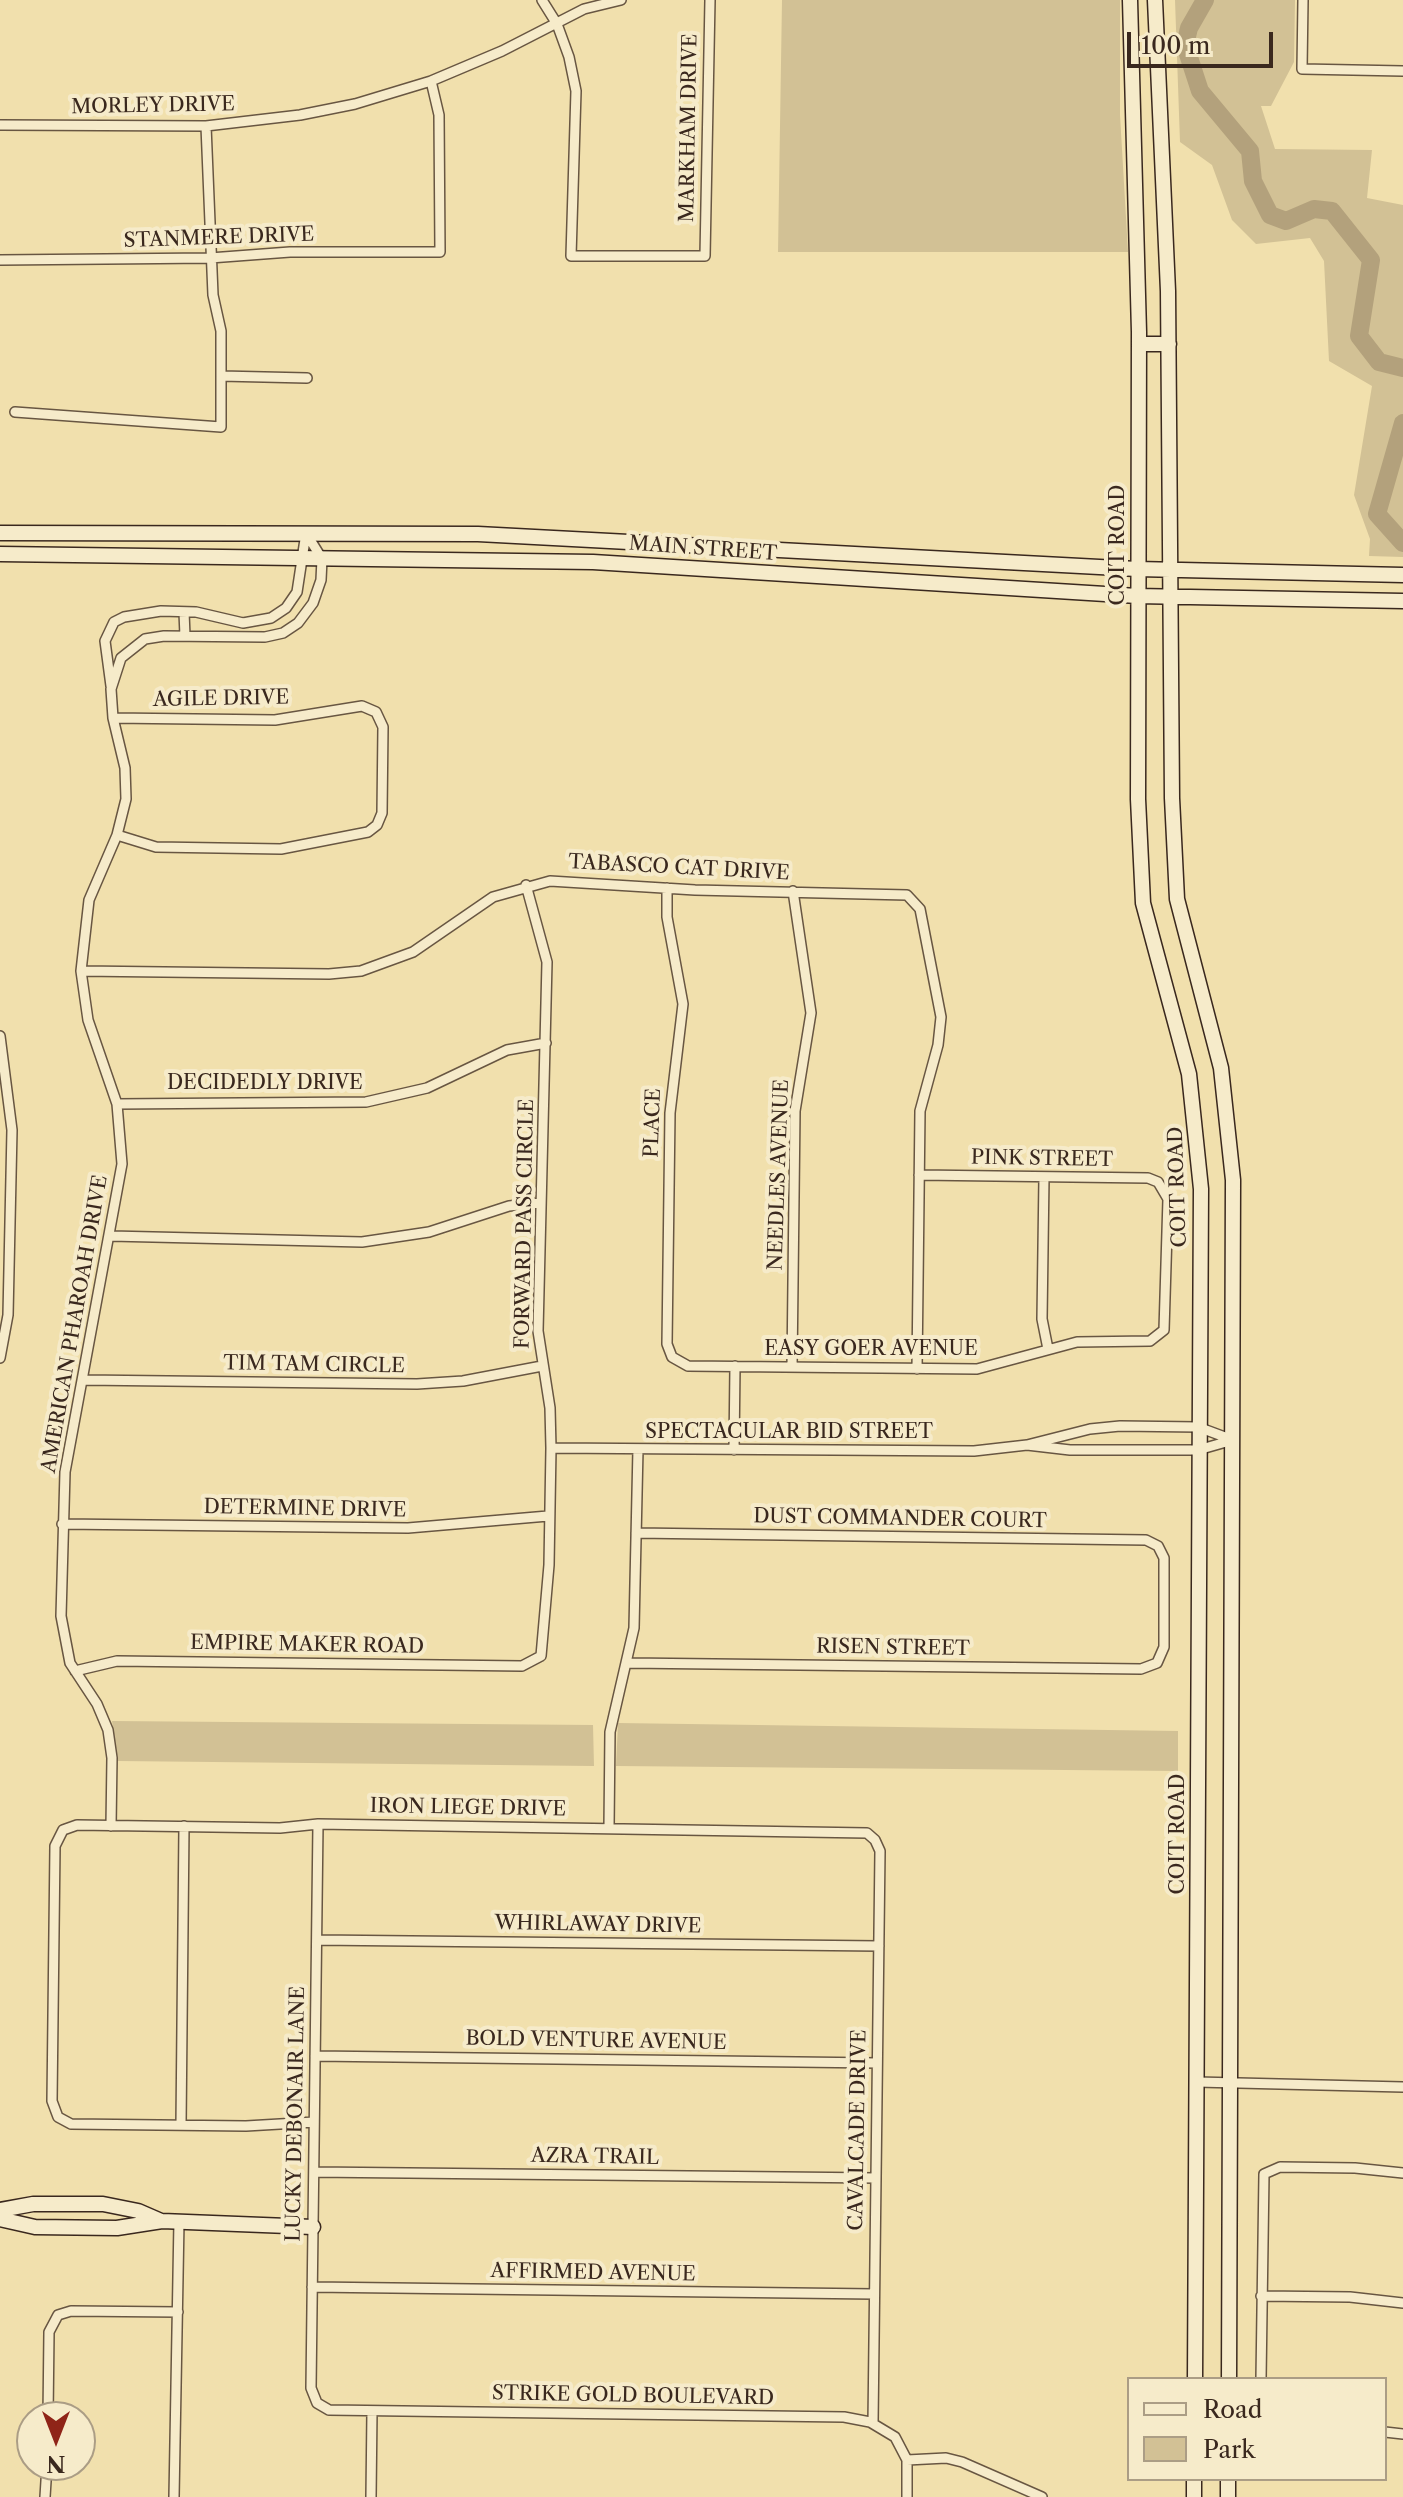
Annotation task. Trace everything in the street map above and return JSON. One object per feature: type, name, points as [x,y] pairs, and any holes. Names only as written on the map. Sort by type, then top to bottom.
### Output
[{"type":"main road","name":"COIT ROAD","points":[[1130,0],[1139,344],[1138,799],[1143,903],[1177,1027],[1197,1125],[1201,1189],[1195,2377]]},
{"type":"main road","points":[[1155,0],[1169,344],[1170,597],[1177,899],[1221,1068],[1233,1180],[1229,2377]]},
{"type":"main road","points":[[1139,344],[1169,344]]},
{"type":"main road","name":"MAIN STREET","points":[[0,533],[306,533],[594,539],[1137,569],[1403,575]]},
{"type":"main road","points":[[593,562],[594,539]]},
{"type":"main road","points":[[859,552],[859,579]]},
{"type":"main road","name":"MAIN STREET","points":[[0,554],[593,562],[1137,596],[1403,601]]},
{"type":"main road","points":[[0,2210],[33,2204],[89,2204],[125,2207],[162,2221]]},
{"type":"main road","points":[[89,2204],[89,2227]]},
{"type":"main road","points":[[0,2219],[35,2227],[136,2226],[179,2221],[313,2227]]},
{"type":"street","points":[[542,0],[557,24]]},
{"type":"street","name":"MORLEY DRIVE","points":[[0,125],[206,126],[313,112],[431,81],[584,9],[621,0]]},
{"type":"street","name":"MARKHAM DRIVE","points":[[557,24],[569,57],[576,91],[571,256],[705,256],[710,0]]},
{"type":"street","points":[[1303,0],[1302,69],[1403,71]]},
{"type":"street","name":"STANMERE DRIVE","points":[[0,260],[210,258],[290,252],[440,252],[439,115],[431,81]]},
{"type":"street","points":[[15,412],[221,427],[221,331],[213,295],[210,258],[206,126]]},
{"type":"street","points":[[221,376],[307,378]]},
{"type":"street","points":[[306,533],[322,559]]},
{"type":"street","name":"AMERICAN PHAROAH DRIVE","points":[[111,1826],[108,1730],[97,1704],[75,1671],[62,1632],[62,1524],[67,1460],[122,1164],[117,1104],[88,1020],[81,971],[81,940],[89,900],[117,835],[126,782],[104,656],[105,636],[114,622],[128,616],[184,612],[243,623],[271,618],[286,608],[297,592],[306,533]]},
{"type":"street","name":"AMERICAN PHAROAH DRIVE","points":[[111,689],[119,662],[136,644],[153,637],[265,637],[289,630],[305,616],[316,599],[322,559]]},
{"type":"street","points":[[184,612],[185,636]]},
{"type":"street","name":"AGILE DRIVE","points":[[113,718],[275,720],[357,706],[376,712],[383,727],[382,813],[375,827],[362,834],[281,849],[165,847],[117,835]]},
{"type":"street","name":"TABASCO CAT DRIVE","points":[[81,971],[329,974],[361,971],[413,952],[479,904],[526,885],[574,880],[667,888],[901,893],[913,898],[920,909],[941,1017],[937,1051],[921,1104],[919,1175]]},
{"type":"street","name":"FORWARD PASS CIRCLE","points":[[526,885],[546,956],[538,1331],[550,1408],[551,1448],[545,1644],[539,1659]]},
{"type":"street","name":"PLACE","points":[[667,888],[667,917],[683,1004],[670,1113],[667,1344],[673,1359]]},
{"type":"street","name":"NEEDLES AVENUE","points":[[792,1367],[795,1111],[811,1013],[793,891]]},
{"type":"street","points":[[0,1036],[12,1130],[0,1358]]},
{"type":"street","name":"DECIDEDLY DRIVE","points":[[117,1104],[366,1102],[427,1088],[507,1050],[546,1043]]},
{"type":"street","points":[[917,1369],[919,1175]]},
{"type":"street","name":"PINK STREET","points":[[919,1175],[1148,1178],[1163,1185],[1168,1199],[1167,1320],[1160,1335]]},
{"type":"street","points":[[1044,1177],[1042,1319],[1048,1349]]},
{"type":"street","points":[[111,1236],[362,1242],[429,1232],[509,1206],[540,1203]]},
{"type":"street","name":"EASY GOER AVENUE","points":[[673,1359],[688,1366],[991,1367],[1085,1341],[1146,1341],[1160,1335]]},
{"type":"street","name":"TIM TAM CIRCLE","points":[[84,1380],[417,1384],[463,1381],[542,1366]]},
{"type":"street","points":[[734,1450],[735,1366]]},
{"type":"street","name":"SPECTACULAR BID STREET","points":[[551,1448],[974,1451],[1027,1445],[1105,1427],[1198,1427],[1233,1440]]},
{"type":"street","name":"SPECTACULAR BID STREET","points":[[1027,1445],[1070,1450],[1198,1450],[1233,1440]]},
{"type":"street","points":[[609,1827],[610,1732],[634,1628],[638,1449]]},
{"type":"street","name":"DETERMINE DRIVE","points":[[62,1524],[399,1528],[548,1516]]},
{"type":"street","name":"DUST COMMANDER COURT","points":[[636,1533],[1144,1540],[1160,1548],[1165,1561],[1164,1647],[1157,1663]]},
{"type":"street","name":"EMPIRE MAKER ROAD","points":[[75,1671],[117,1661],[522,1666],[539,1659]]},
{"type":"street","name":"RISEN STREET","points":[[628,1663],[1141,1669],[1157,1663]]},
{"type":"street","name":"IRON LIEGE DRIVE","points":[[181,2125],[71,2124],[61,2120],[53,2110],[55,1846],[60,1832],[73,1825],[280,1828],[318,1824],[859,1830],[875,1838]]},
{"type":"street","name":"LUCKY DEBONAIR LANE","points":[[318,1824],[311,2388],[318,2404]]},
{"type":"street","points":[[184,1826],[181,2125],[314,2122]]},
{"type":"street","name":"CAVALCADE DRIVE","points":[[873,2423],[880,1851],[875,1838]]},
{"type":"street","name":"WHIRLAWAY DRIVE","points":[[317,1940],[879,1946]]},
{"type":"street","name":"BOLD VENTURE AVENUE","points":[[315,2056],[877,2063]]},
{"type":"street","points":[[1197,2082],[1403,2087]]},
{"type":"street","points":[[1261,2377],[1262,2184],[1267,2171],[1280,2167],[1340,2167],[1403,2173]]},
{"type":"street","name":"AZRA TRAIL","points":[[314,2172],[876,2178]]},
{"type":"street","points":[[174,2497],[179,2221]]},
{"type":"street","name":"AFFIRMED AVENUE","points":[[312,2287],[874,2294]]},
{"type":"street","points":[[1261,2296],[1350,2297],[1403,2303]]},
{"type":"street","points":[[48,2401],[49,2332],[55,2318],[71,2311],[178,2312]]},
{"type":"street","name":"STRIKE GOLD BOULEVARD","points":[[318,2404],[329,2410],[844,2417],[873,2423]]},
{"type":"street","points":[[371,2497],[372,2411]]},
{"type":"street","points":[[873,2423],[895,2437],[907,2460],[907,2497]]},
{"type":"street","points":[[907,2460],[946,2458],[962,2462],[1042,2497]]},
{"type":"green space","points":[[782,0],[1120,0],[1120,115],[1128,252],[778,252]]},
{"type":"green space","points":[[1175,0],[1295,0],[1294,62],[1271,106],[1261,106],[1275,149],[1372,150],[1367,198],[1403,205],[1403,557],[1369,556],[1370,539],[1354,495],[1372,386],[1329,361],[1324,261],[1310,238],[1256,244],[1232,220],[1212,165],[1180,142]]},
{"type":"green space","points":[[112,1721],[593,1725],[594,1766],[118,1761]]},
{"type":"green space","points":[[618,1723],[1178,1731],[1178,1771],[616,1766]]},
{"type":"waterway","points":[[1205,0],[1189,28],[1185,45],[1200,91],[1250,151],[1253,181],[1270,215],[1286,221],[1314,209],[1332,211],[1371,260],[1359,336],[1379,362],[1403,368]]},
{"type":"waterway","points":[[1403,423],[1377,514],[1403,543]]}]
